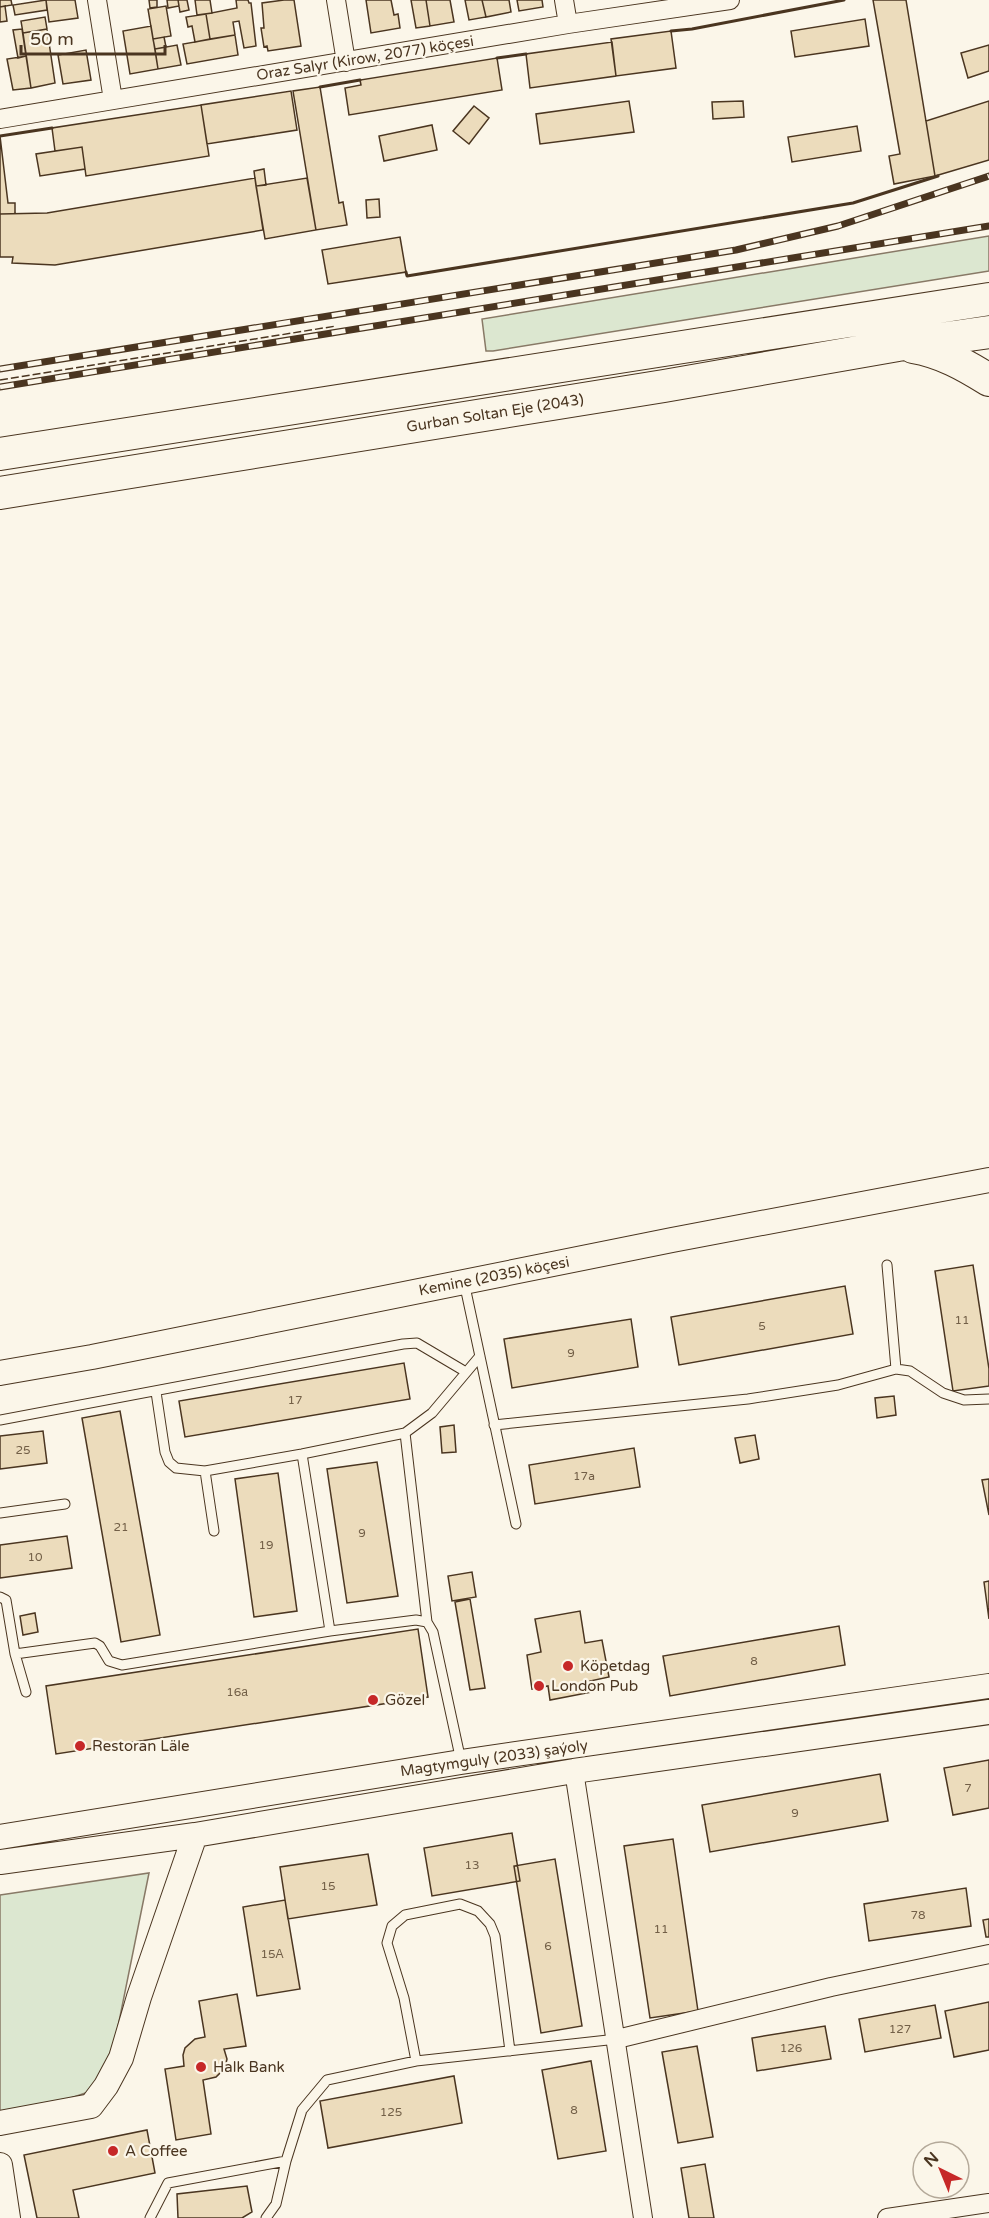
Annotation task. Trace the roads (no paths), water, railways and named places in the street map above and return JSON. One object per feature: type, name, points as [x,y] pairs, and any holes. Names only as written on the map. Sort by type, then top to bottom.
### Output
[{"type":"highway","points":[[0,454],[989,299]]},
{"type":"highway","name":"Gurban Soltan Eje (2043)","points":[[0,493],[989,332]]},
{"type":"highway","points":[[898,345],[941,354],[956,360],[989,380]]},
{"type":"main road","name":"Kemine (2035) köçesi","points":[[0,1373],[92,1357],[672,1240],[989,1180]]},
{"type":"main road","name":"Magtymguly (2033) şaýoly","points":[[0,1837],[461,1762],[989,1686]]},
{"type":"main road","name":"Magtymguly (2033) şaýoly","points":[[0,1862],[195,1835],[574,1771],[989,1712]]},
{"type":"main road","points":[[0,2123],[91,2106],[106,2086],[121,2058],[139,1998],[195,1835]]},
{"type":"main road","points":[[0,2165],[8,2218]]},
{"type":"street","points":[[97,0],[113,100]]},
{"type":"street","points":[[336,0],[346,62]]},
{"type":"street","points":[[564,0],[568,24]]},
{"type":"street","name":"Oraz Salyr (Kirow, 2077) köçesi","points":[[0,119],[568,24],[730,0]]},
{"type":"street","points":[[574,1771],[644,2218]]},
{"type":"street","points":[[617,2039],[831,1987],[989,1954]]},
{"type":"street","points":[[887,2218],[989,2203]]},
{"type":"lane","points":[[887,1265],[896,1369]]},
{"type":"lane","points":[[464,1282],[516,1524]]},
{"type":"lane","points":[[0,1420],[403,1344],[417,1343],[466,1372]]},
{"type":"lane","points":[[156,1392],[165,1452],[169,1462],[176,1468],[205,1471],[405,1433],[432,1413],[480,1356]]},
{"type":"lane","points":[[494,1425],[748,1399],[838,1385],[896,1369],[910,1371],[944,1393],[964,1400],[989,1399]]},
{"type":"lane","points":[[405,1433],[427,1622],[433,1632],[461,1762]]},
{"type":"lane","points":[[302,1454],[330,1631]]},
{"type":"lane","points":[[205,1471],[214,1531]]},
{"type":"lane","points":[[0,1513],[65,1503]]},
{"type":"lane","points":[[0,1597],[6,1600],[15,1654],[26,1692]]},
{"type":"lane","points":[[15,1654],[95,1643],[100,1646],[109,1661],[122,1665],[330,1631],[416,1620],[427,1622]]},
{"type":"lane","points":[[416,2061],[404,1998],[387,1943],[389,1935],[392,1926],[405,1915],[460,1904],[478,1911],[490,1924],[495,1936],[510,2051]]},
{"type":"lane","points":[[266,2218],[276,2204],[286,2161],[302,2110],[327,2080],[416,2061],[617,2039]]},
{"type":"lane","points":[[150,2218],[168,2182],[286,2161]]},
{"type":"railway","points":[[0,369],[736,250],[838,226],[989,176]]},
{"type":"railway","points":[[0,387],[989,226]]},
{"type":"place","name":"Köpetdag","points":[[568,1666]]},
{"type":"place","name":"London Pub","points":[[539,1686]]},
{"type":"place","name":"Gözel","points":[[373,1700]]},
{"type":"place","name":"Restoran Läle","points":[[80,1746]]},
{"type":"place","name":"Halk Bank","points":[[201,2067]]},
{"type":"place","name":"A Coffee","points":[[113,2151]]}]
